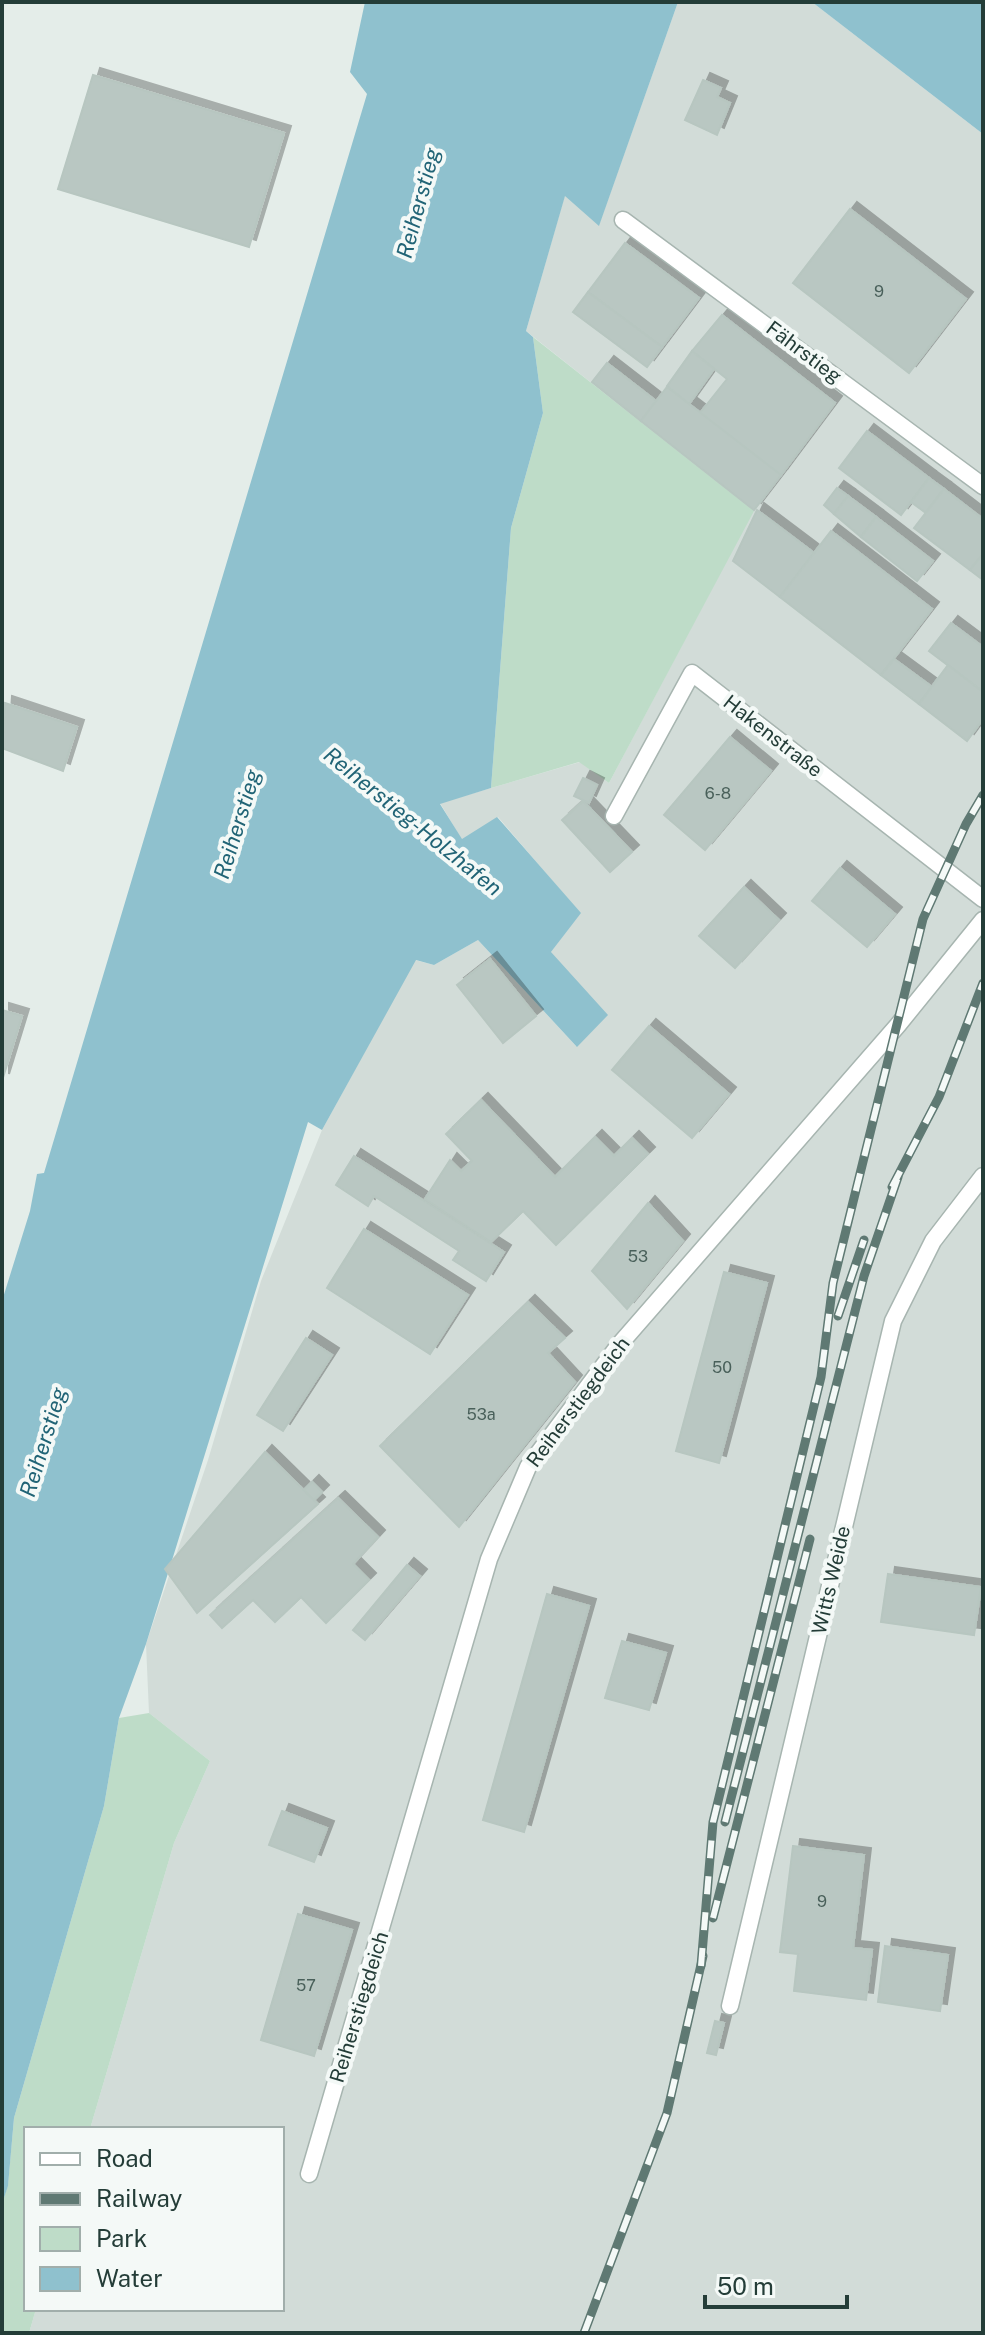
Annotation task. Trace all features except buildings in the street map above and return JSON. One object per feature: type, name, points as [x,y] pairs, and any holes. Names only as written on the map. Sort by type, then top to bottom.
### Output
[{"type":"street","name":"Fährstieg","points":[[623,220],[983,486]]},
{"type":"street","name":"Hakenstraße","points":[[614,816],[692,673],[983,899]]},
{"type":"street","name":"Reiherstiegdeich","points":[[309,2174],[489,1559],[528,1467],[619,1345],[898,1025],[983,920]]},
{"type":"street","name":"Witts Weide","points":[[730,2006],[893,1321],[933,1241],[983,1176]]},
{"type":"shaded area","points":[[678,2],[812,2],[983,134],[983,2333],[29,2333],[35,2311],[284,2311],[284,2127],[91,2127],[174,1843],[210,1761],[149,1713],[146,1644],[208,1460],[261,1281],[322,1130],[415,960],[434,965],[478,940],[576,1046],[551,952],[580,913],[498,817],[462,840],[440,803],[580,762],[609,783],[753,511],[526,331],[565,195],[599,225]]},
{"type":"green space","points":[[533,337],[754,511],[609,783],[579,762],[491,788],[511,528],[543,413]]},
{"type":"green space","points":[[149,1713],[210,1761],[174,1843],[91,2127],[24,2127],[24,2311],[35,2311],[29,2333],[2,2333],[2,2204],[8,2185],[14,2118],[104,1806],[119,1718]]},
{"type":"water","points":[[365,2],[678,2],[599,226],[565,196],[526,331],[533,337],[543,413],[511,528],[491,788],[440,804],[462,839],[497,817],[581,913],[551,952],[608,1015],[577,1047],[478,940],[434,965],[416,960],[322,1130],[308,1122],[146,1644],[119,1718],[104,1806],[14,2118],[8,2186],[2,2204],[2,1301],[30,1211],[37,1174],[44,1173],[367,94],[350,72]]},
{"type":"water","points":[[812,2],[983,2],[983,134]]},
{"type":"railway","points":[[701,1966],[713,1822],[821,1377],[833,1283],[923,919],[966,824],[983,795]]},
{"type":"railway","points":[[892,1187],[939,1097],[983,983]]},
{"type":"railway","points":[[725,1822],[864,1276],[898,1177]]},
{"type":"railway","points":[[838,1316],[864,1240]]},
{"type":"railway","points":[[713,1918],[810,1539]]},
{"type":"railway","points":[[584,2333],[667,2113],[703,1956]]},
{"type":"water label","name":"Reiherstieg","points":[[418,203]]},
{"type":"water label","name":"Reiherstieg-Holzhafen","points":[[413,821]]},
{"type":"water label","name":"Reiherstieg","points":[[237,824]]},
{"type":"water label","name":"Reiherstieg","points":[[43,1442]]}]
